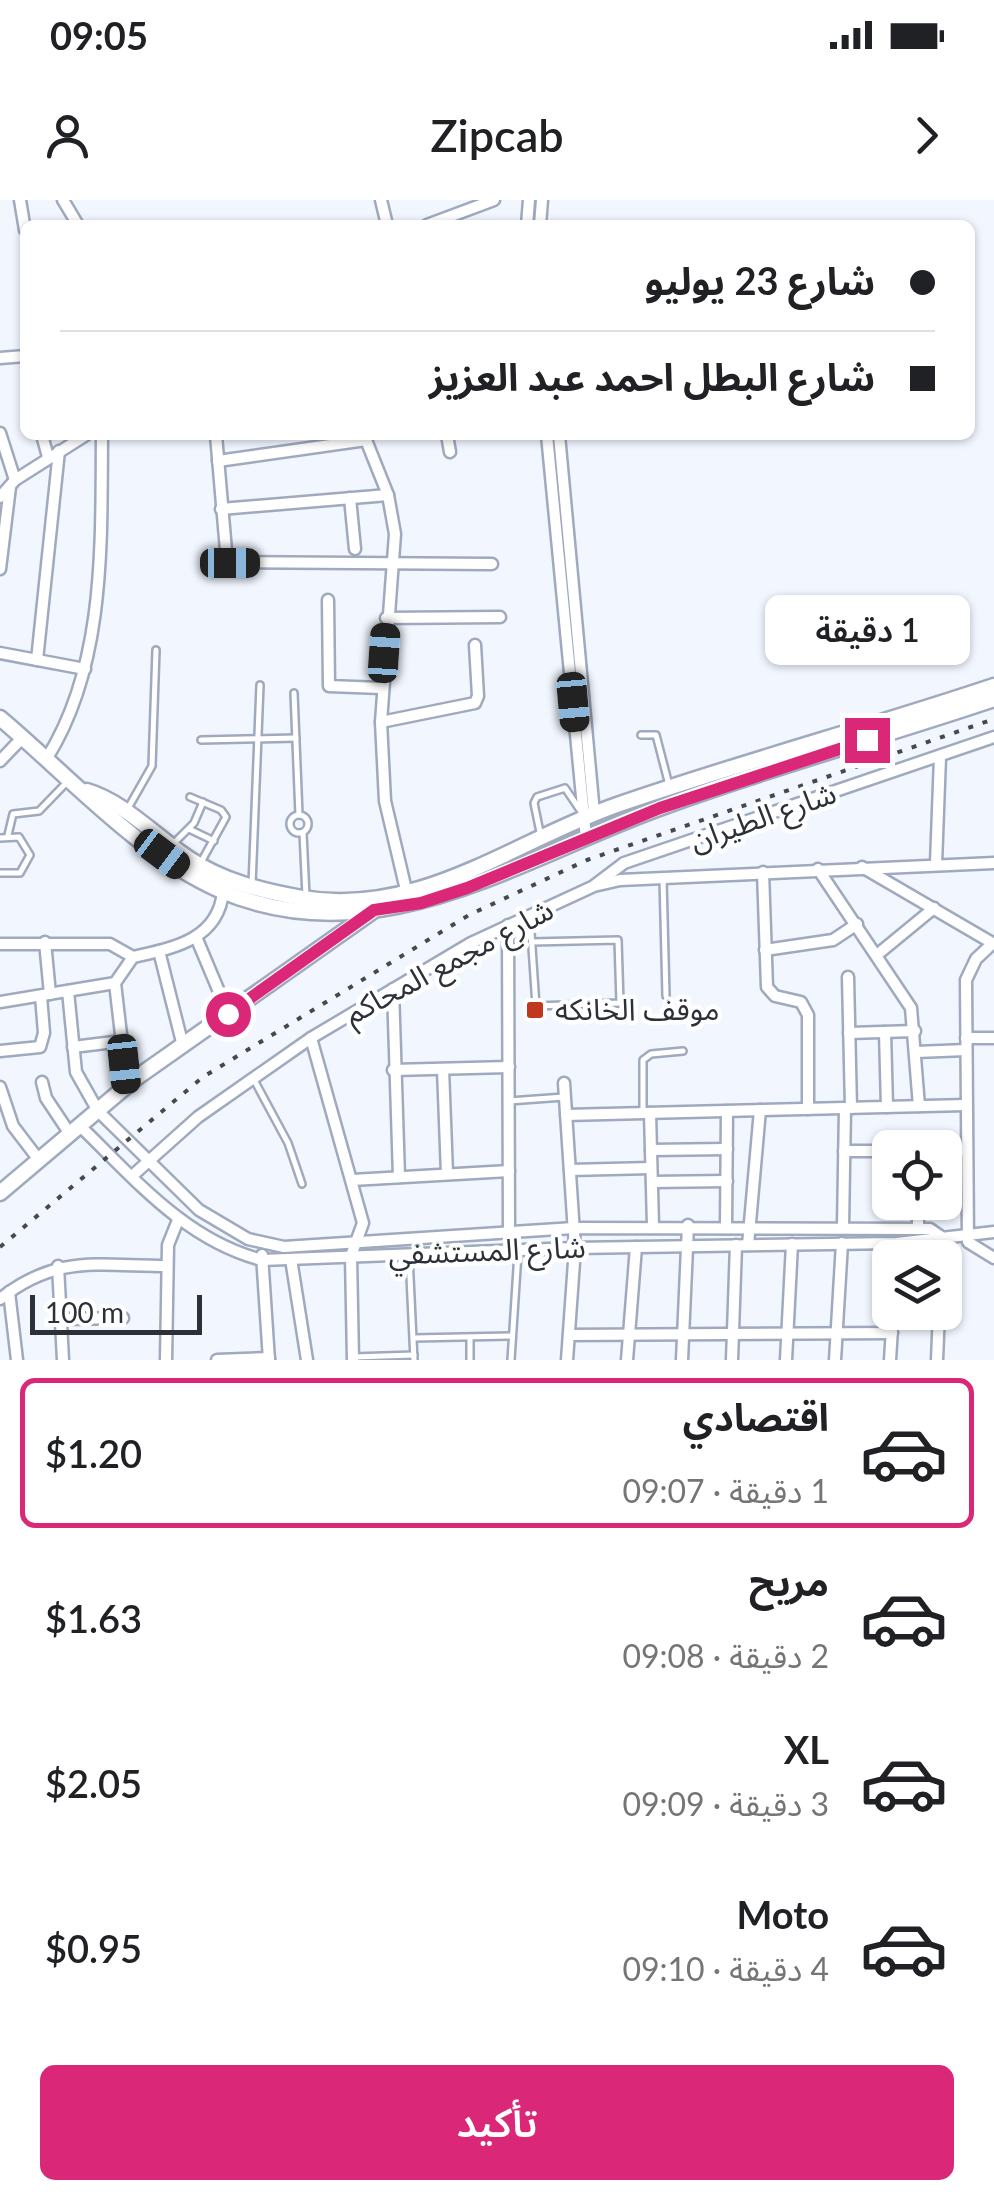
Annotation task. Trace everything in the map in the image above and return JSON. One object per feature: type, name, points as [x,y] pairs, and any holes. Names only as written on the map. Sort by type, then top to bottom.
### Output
[{"type":"main road","points":[[86,791],[125,812],[200,865],[252,888],[306,899],[408,900],[589,815],[994,686]]},
{"type":"main road","points":[[0,718],[86,791],[99,808],[188,874],[223,892],[322,911],[374,910],[467,888],[660,808],[994,699]]},
{"type":"main road","points":[[0,1193],[127,1086],[374,910]]},
{"type":"street","points":[[440,220],[494,200]]},
{"type":"street","points":[[0,434],[13,483],[0,569]]},
{"type":"street","points":[[43,440],[48,458]]},
{"type":"street","points":[[0,498],[13,483],[78,440]]},
{"type":"street","points":[[47,758],[64,730],[85,669],[98,561],[102,440]]},
{"type":"street","points":[[216,440],[227,562],[492,564]]},
{"type":"street","points":[[218,461],[347,440]]},
{"type":"street","points":[[366,440],[388,495],[396,534],[390,564],[381,722],[385,801],[408,900]]},
{"type":"street","points":[[447,440],[450,452]]},
{"type":"street","points":[[548,440],[589,815]]},
{"type":"street","points":[[560,440],[589,815],[586,838]]},
{"type":"street","points":[[37,660],[59,451]]},
{"type":"street","points":[[221,508],[388,495]]},
{"type":"street","points":[[350,498],[355,548]]},
{"type":"street","points":[[328,600],[329,686],[381,688]]},
{"type":"street","points":[[386,618],[500,617]]},
{"type":"street","points":[[381,722],[475,704],[476,645]]},
{"type":"street","points":[[0,653],[85,669]]},
{"type":"street","points":[[0,761],[23,737]]},
{"type":"street","name":"شارع الطيران","points":[[594,886],[624,863],[994,737]]},
{"type":"street","points":[[936,864],[940,757]]},
{"type":"street","name":"شارع مجمع المحاكم","points":[[132,1176],[252,1076],[311,1038],[508,926],[594,886],[763,872],[994,863]]},
{"type":"street","points":[[862,867],[993,944],[976,959],[966,980],[966,1105],[968,1234],[971,1247],[994,1258]]},
{"type":"street","points":[[818,869],[905,994],[915,1032],[919,1106]]},
{"type":"street","points":[[763,872],[768,990],[801,1002],[807,1010],[808,1109]]},
{"type":"street","points":[[0,944],[110,944],[132,956],[160,951],[196,937],[218,916],[223,892]]},
{"type":"street","points":[[878,954],[934,908]]},
{"type":"street","points":[[766,950],[833,940],[856,924]]},
{"type":"street","points":[[508,926],[508,1230]]},
{"type":"street","points":[[196,937],[228,1014]]},
{"type":"street","points":[[0,1051],[40,1047],[46,995],[45,942]]},
{"type":"street","points":[[160,951],[183,1046]]},
{"type":"street","points":[[127,1086],[115,983],[132,956]]},
{"type":"street","points":[[843,1227],[848,977]]},
{"type":"street","points":[[0,1002],[115,983]]},
{"type":"street","points":[[393,989],[397,1004],[393,1070],[399,1177]]},
{"type":"street","name":"شارع المستشفي","points":[[68,991],[76,1072],[98,1111],[200,1210],[261,1244],[284,1247],[508,1230],[688,1225],[918,1229],[940,1236],[994,1232]]},
{"type":"street","points":[[886,1032],[886,1107]]},
{"type":"street","points":[[849,1033],[915,1032]]},
{"type":"street","points":[[311,1038],[362,1223],[351,1256],[353,1358]]},
{"type":"street","points":[[916,1052],[994,1038]]},
{"type":"street","points":[[73,1047],[122,1041]]},
{"type":"street","points":[[393,1070],[508,1067]]},
{"type":"street","points":[[443,1069],[447,1174]]},
{"type":"street","name":"شارع المستشفي","points":[[42,1082],[46,1098],[75,1130],[178,1220],[227,1249],[262,1260],[575,1248],[872,1243]]},
{"type":"street","points":[[564,1083],[575,1248],[567,1360]]},
{"type":"street","points":[[0,1087],[13,1126],[39,1160]]},
{"type":"street","points":[[566,1115],[966,1105]]},
{"type":"street","points":[[732,1360],[760,1110]]},
{"type":"street","points":[[726,1225],[727,1112]]},
{"type":"street","points":[[647,1113],[653,1226]]},
{"type":"street","points":[[651,1150],[727,1150]]},
{"type":"street","points":[[962,1150],[967,1150]]},
{"type":"street","points":[[844,1152],[872,1151]]},
{"type":"street","points":[[570,1170],[652,1168]]},
{"type":"street","points":[[352,1180],[508,1171]]},
{"type":"street","points":[[652,1182],[727,1181]]},
{"type":"street","points":[[166,1360],[166,1266],[172,1228],[178,1220]]},
{"type":"street","points":[[918,1220],[918,1229]]},
{"type":"street","points":[[682,1360],[688,1225]]},
{"type":"street","name":"شارع المستشفي","points":[[933,1240],[940,1236]]},
{"type":"street","points":[[835,1360],[842,1242]]},
{"type":"street","points":[[217,1360],[269,1359],[261,1244]]},
{"type":"street","points":[[786,1360],[792,1244]]},
{"type":"street","points":[[627,1360],[636,1248]]},
{"type":"street","points":[[290,1259],[306,1360]]},
{"type":"street","points":[[17,1360],[5,1296],[36,1273],[58,1266],[166,1266]]},
{"type":"street","points":[[58,1266],[63,1360]]},
{"type":"street","points":[[61,1319],[123,1318]]},
{"type":"street","points":[[890,1360],[892,1330]]},
{"type":"street","points":[[938,1330],[938,1360]]},
{"type":"street","points":[[569,1335],[892,1333]]},
{"type":"lane","points":[[125,812],[152,766],[156,650]]},
{"type":"lane","points":[[252,888],[260,685]]},
{"type":"lane","points":[[294,693],[299,815],[309,824],[303,833],[306,899]]},
{"type":"lane","points":[[641,736],[656,735],[670,788]]},
{"type":"lane","points":[[201,740],[296,738]]},
{"type":"lane","points":[[8,836],[13,814],[39,811],[71,778]]},
{"type":"lane","points":[[541,838],[534,802],[537,797],[565,788],[589,815]]},
{"type":"lane","points":[[190,797],[226,814],[200,865]]},
{"type":"lane","points":[[171,846],[189,829],[203,802]]},
{"type":"lane","points":[[299,815],[290,824],[296,833],[303,833]]},
{"type":"lane","points":[[189,829],[214,841]]},
{"type":"lane","points":[[0,838],[8,836],[27,844],[30,860],[20,874],[0,873]]},
{"type":"lane","points":[[663,878],[666,996]]},
{"type":"lane","points":[[530,915],[532,942],[538,1008],[620,1003],[618,940],[532,942]]},
{"type":"lane","points":[[647,1113],[643,1060],[651,1054],[682,1052]]},
{"type":"lane","points":[[252,1076],[288,1143],[302,1184]]},
{"type":"lane","points":[[509,1100],[564,1097]]},
{"type":"lane","points":[[511,1360],[518,1250]]},
{"type":"lane","points":[[353,1358],[414,1357],[408,1253]]},
{"type":"lane","points":[[413,1338],[511,1336]]},
{"type":"lane","points":[[470,1337],[470,1360]]},
{"type":"railway","points":[[0,1247],[203,1077],[469,915],[587,860],[994,719]]},
{"type":"place","name":"موقف الخانكه","points":[[535,1010]]},
{"type":"route","points":[[228,1014],[374,910],[421,903],[467,888],[660,808],[867,740]]}]
